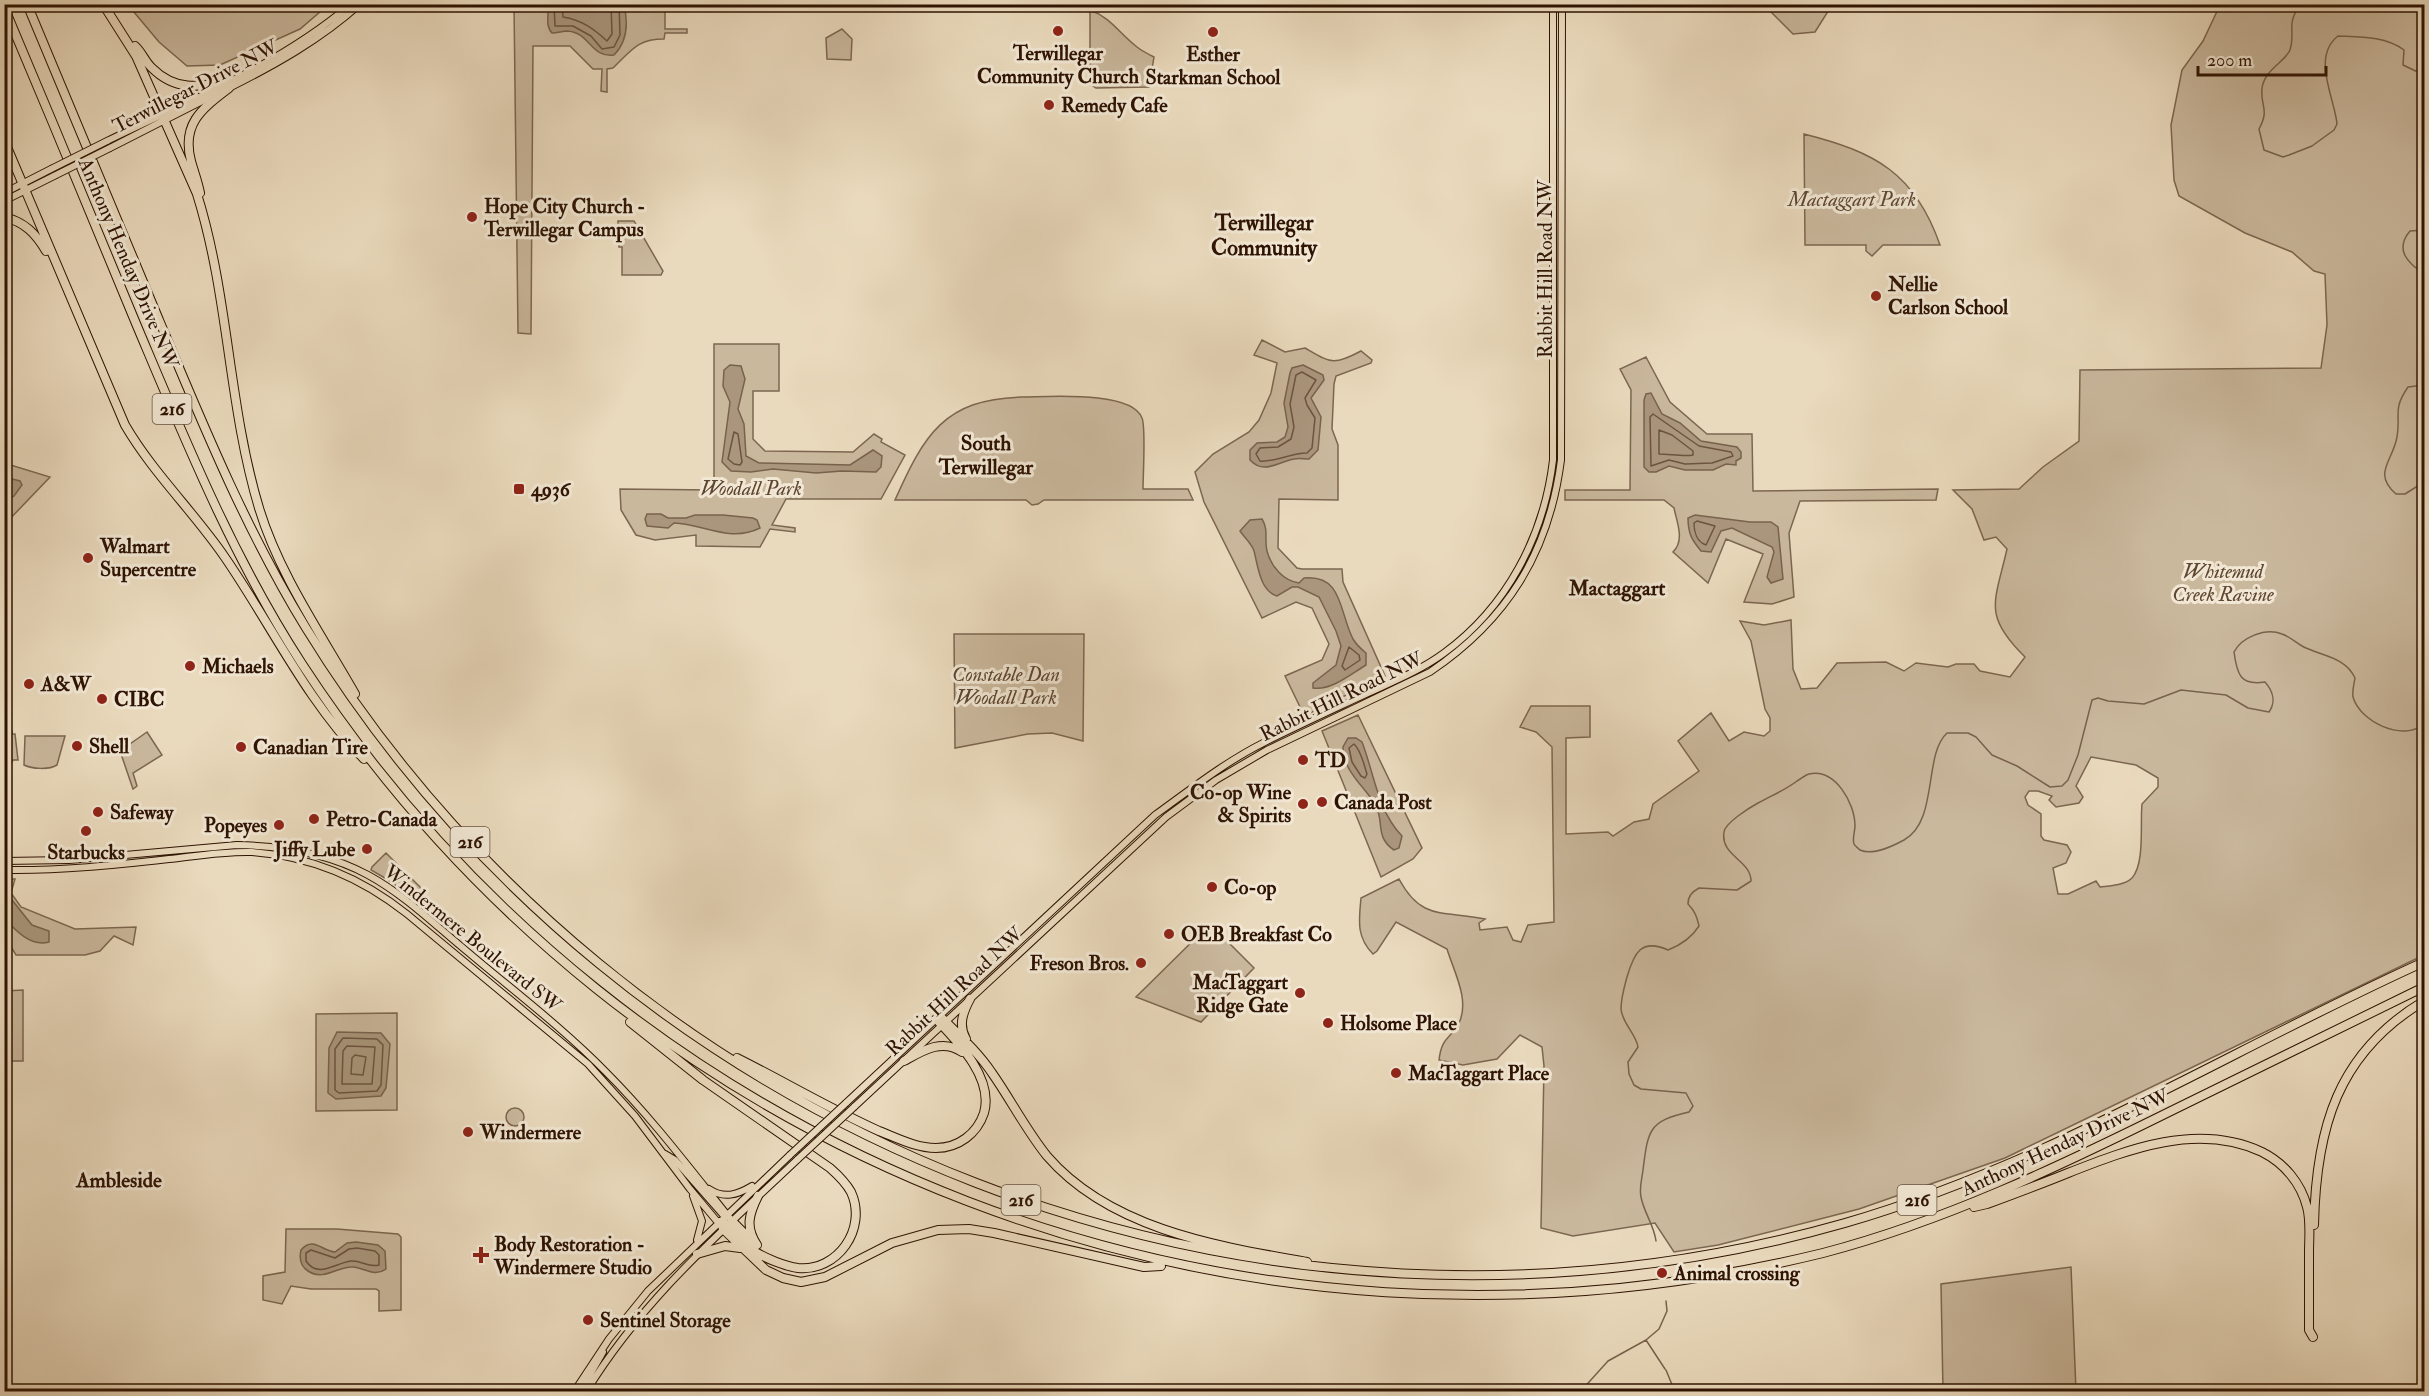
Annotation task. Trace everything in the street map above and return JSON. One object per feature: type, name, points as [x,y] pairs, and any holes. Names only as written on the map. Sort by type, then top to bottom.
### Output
[{"type":"highway","name":"Anthony Henday Drive NW","points":[[27,4],[235,499],[305,627],[373,727],[441,810],[527,900],[620,981],[706,1043],[780,1090],[846,1126],[942,1170],[1089,1222],[1175,1244],[1267,1261],[1365,1272],[1461,1276],[1595,1270],[1705,1255],[1795,1236],[1851,1221],[1950,1188],[2017,1161],[2424,962]]},
{"type":"highway","points":[[103,4],[128,41],[164,117],[204,215]]},
{"type":"highway","name":"Anthony Henday Drive NW","points":[[4,7],[176,418],[231,541],[307,672],[355,740],[420,822],[480,886],[591,987],[663,1041],[734,1089],[801,1127],[923,1187],[1082,1244],[1171,1266],[1297,1288],[1404,1298],[1486,1298],[1572,1295],[1673,1283],[1776,1264],[1859,1243],[1957,1209],[2058,1167],[2424,987]]},
{"type":"highway","points":[[128,41],[137,48],[162,78],[176,85],[196,87],[228,85]]},
{"type":"highway","points":[[228,85],[197,116],[189,134],[189,153],[199,185],[221,301],[242,437],[259,508],[268,534],[298,595],[373,727]]},
{"type":"highway","points":[[4,140],[111,396],[133,440],[225,557],[295,671],[344,739],[389,783]]},
{"type":"highway","points":[[4,217],[21,222],[38,238],[59,273]]},
{"type":"highway","points":[[591,987],[604,1001],[685,1065],[830,1168],[851,1192],[855,1206],[855,1225],[846,1246],[836,1256],[821,1265],[807,1268],[790,1266],[754,1251],[725,1221]]},
{"type":"highway","points":[[969,1046],[962,1026],[963,1015],[970,999]]},
{"type":"highway","points":[[1957,1209],[1987,1204],[2108,1157],[2150,1144],[2206,1139],[2255,1149],[2286,1168],[2302,1191],[2307,1205],[2310,1227],[2309,1330],[2313,1337],[2315,1202],[2318,1160],[2327,1121],[2348,1076],[2372,1043],[2392,1023],[2424,1001]]},
{"type":"highway","points":[[941,1020],[993,1073],[1029,1132],[1048,1157],[1074,1184],[1103,1204],[1132,1218],[1185,1235],[1272,1256],[1365,1272]]},
{"type":"highway","points":[[706,1043],[857,1120],[906,1141],[930,1148],[948,1147],[965,1140],[976,1129],[982,1117],[985,1102],[983,1086],[968,1056],[941,1020]]},
{"type":"highway","points":[[904,1061],[926,1048],[944,1045],[958,1049],[968,1056]]},
{"type":"highway","points":[[758,1196],[748,1225],[751,1236],[768,1257]]},
{"type":"highway","points":[[725,1221],[757,1245]]},
{"type":"highway","points":[[725,1221],[741,1248],[774,1275],[801,1281],[825,1277],[892,1243],[938,1230],[982,1231],[1144,1267],[1171,1266]]},
{"type":"highway","points":[[697,1254],[725,1245],[741,1248]]},
{"type":"main road","name":"Terwillegar Drive NW","points":[[228,85],[310,37],[351,4]]},
{"type":"main road","name":"Terwillegar Drive NW","points":[[4,201],[24,187],[228,85],[292,56],[339,23],[360,4]]},
{"type":"main road","name":"Rabbit Hill Road NW","points":[[725,1221],[761,1180],[941,1020],[1155,815],[1199,782],[1246,753],[1407,675],[1443,654],[1490,610],[1517,573],[1539,524],[1547,497],[1553,460],[1553,4]]},
{"type":"main road","name":"Rabbit Hill Road NW","points":[[725,1221],[758,1196],[904,1061],[941,1020],[970,999],[1121,857],[1184,803],[1216,780],[1267,750],[1430,672],[1476,636],[1502,609],[1518,586],[1535,557],[1547,526],[1556,497],[1562,460],[1562,4]]},
{"type":"main road","name":"Terwillegar Drive NW","points":[[4,193],[24,187]]},
{"type":"main road","name":"Windermere Boulevard SW","points":[[4,861],[69,860],[237,845],[290,849],[346,865],[369,876],[406,901],[581,1047],[637,1105],[702,1182],[725,1221]]},
{"type":"main road","name":"Windermere Boulevard SW","points":[[4,870],[51,870],[250,852],[290,857],[353,878],[391,901],[578,1055],[635,1116],[690,1189],[725,1221]]},
{"type":"main road","points":[[663,1153],[675,1160],[725,1221]]},
{"type":"main road","points":[[702,1182],[716,1193],[733,1195],[761,1180]]},
{"type":"main road","points":[[690,1189],[702,1221],[696,1244]]},
{"type":"main road","points":[[574,1392],[607,1343],[648,1292],[696,1244],[725,1221]]},
{"type":"main road","points":[[586,1392],[635,1320],[725,1221]]},
{"type":"main road","points":[[580,1392],[601,1358],[607,1343]]},
{"type":"green space","points":[[128,5],[328,5],[300,29],[220,65],[187,66],[159,42]]},
{"type":"green space","points":[[514,5],[665,5],[665,29],[687,29],[687,33],[665,33],[664,39],[641,43],[613,68],[607,69],[607,92],[601,91],[602,69],[593,69],[570,46],[533,46],[531,334],[518,333]]},
{"type":"green space","points":[[1764,5],[1832,5],[1815,32],[1793,34]]},
{"type":"green space","name":"Whitemud Creek Ravine","points":[[2220,5],[2424,5],[2424,955],[2005,1158],[1859,1209],[1718,1245],[1674,1252],[1655,1223],[1573,1236],[1541,1228],[1544,1066],[1542,1047],[1520,1035],[1497,1059],[1463,1065],[1439,1060],[1444,1042],[1459,1023],[1463,1005],[1460,986],[1447,949],[1396,922],[1373,954],[1361,935],[1359,921],[1361,898],[1399,879],[1416,902],[1426,908],[1435,912],[1485,919],[1479,923],[1480,930],[1507,927],[1513,940],[1521,942],[1528,925],[1554,922],[1552,747],[1536,732],[1520,727],[1531,706],[1590,706],[1590,737],[1566,738],[1566,834],[1608,832],[1613,836],[1634,822],[1649,819],[1653,804],[1699,771],[1678,741],[1711,713],[1729,741],[1744,732],[1764,736],[1770,731],[1770,718],[1765,709],[1751,641],[1740,621],[1764,625],[1791,620],[1793,669],[1801,689],[1817,688],[1837,663],[1886,662],[1904,671],[1916,663],[1948,667],[1956,664],[1974,664],[1980,671],[2010,677],[2025,657],[2002,630],[1995,607],[2007,549],[1996,537],[1984,540],[1972,509],[1953,490],[2019,489],[2043,467],[2079,441],[2080,370],[2321,368],[2327,325],[2325,274],[2314,271],[2292,252],[2245,233],[2179,196],[2174,180],[2171,125],[2182,70],[2203,41]],"holes":[[[2091,757],[2136,765],[2158,778],[2158,787],[2142,804],[2140,853],[2136,872],[2132,878],[2121,884],[2100,887],[2096,881],[2068,894],[2058,894],[2053,868],[2066,863],[2071,852],[2067,845],[2044,840],[2041,836],[2041,814],[2028,805],[2025,797],[2029,791],[2038,791],[2052,796],[2049,800],[2056,807],[2079,803],[2083,797],[2076,786]]]},
{"type":"green space","points":[[1090,10],[1109,21],[1137,47],[1154,57],[1149,87],[1096,88],[1090,84]]},
{"type":"green space","points":[[842,29],[852,39],[851,60],[827,59],[826,38]]},
{"type":"green space","name":"Mactaggart Park","points":[[1804,134],[1852,149],[1889,169],[1905,183],[1918,200],[1930,220],[1940,245],[1883,245],[1872,256],[1866,251],[1866,245],[1805,245]]},
{"type":"green space","points":[[618,221],[634,221],[663,271],[661,275],[622,275],[622,247],[619,247]]},
{"type":"green space","points":[[1262,340],[1285,352],[1305,348],[1332,361],[1344,359],[1361,351],[1372,360],[1371,363],[1336,376],[1334,384],[1332,429],[1338,445],[1338,500],[1279,499],[1278,548],[1297,568],[1342,569],[1343,582],[1385,676],[1310,713],[1303,713],[1285,676],[1322,660],[1329,644],[1312,608],[1296,602],[1262,618],[1204,502],[1195,472],[1213,454],[1249,432],[1259,420],[1271,393],[1277,363],[1254,355]]},
{"type":"green space","name":"Woodall Park","points":[[714,344],[779,344],[779,391],[753,391],[753,439],[765,451],[853,452],[874,434],[882,439],[881,442],[905,455],[881,499],[786,499],[772,525],[795,528],[795,532],[770,529],[760,547],[696,546],[696,535],[655,540],[636,535],[621,510],[620,489],[714,490]]},
{"type":"green space","points":[[1646,357],[1670,402],[1707,434],[1752,434],[1753,491],[1938,489],[1936,500],[1800,501],[1789,533],[1794,597],[1772,604],[1744,602],[1763,554],[1726,539],[1708,583],[1673,552],[1679,542],[1678,525],[1674,508],[1664,500],[1565,500],[1565,490],[1630,490],[1631,390],[1620,369]]},
{"type":"green space","points":[[1068,396],[1106,399],[1135,409],[1143,423],[1143,489],[1188,489],[1193,500],[1044,500],[1032,505],[1026,500],[895,500],[916,457],[927,439],[940,425],[955,413],[973,405],[995,399]]},
{"type":"green space","points":[[4,463],[50,477],[5,524],[4,524]]},
{"type":"green space","name":"Constable Dan Woodall Park","points":[[954,634],[1084,634],[1083,741],[1052,733],[1028,734],[955,748]]},
{"type":"green space","points":[[1358,715],[1422,848],[1413,859],[1381,877],[1322,731]]},
{"type":"green space","points":[[5,731],[12,731],[12,734],[15,734],[18,760],[12,762],[5,762]]},
{"type":"green space","points":[[147,732],[162,755],[133,773],[137,786],[133,789],[120,751]]},
{"type":"green space","points":[[25,736],[65,736],[57,765],[40,768],[24,765]]},
{"type":"green space","points":[[386,853],[424,891],[416,900],[371,870]]},
{"type":"green space","points":[[5,879],[15,879],[11,893],[21,907],[75,929],[136,927],[133,945],[114,936],[100,951],[85,955],[16,955],[5,937]]},
{"type":"green space","points":[[1210,924],[1254,968],[1201,1022],[1136,997]]},
{"type":"green space","points":[[23,990],[23,1061],[5,1061],[5,991]]},
{"type":"green space","points":[[397,1013],[397,1110],[316,1111],[316,1014]]},
{"type":"green space","points":[[515,1108],[521,1111],[524,1117],[521,1123],[515,1126],[509,1123],[506,1117],[509,1111]]},
{"type":"green space","points":[[286,1229],[337,1229],[398,1234],[401,1237],[401,1310],[379,1311],[379,1291],[376,1289],[311,1289],[291,1286],[282,1304],[263,1300],[263,1276],[285,1272]]},
{"type":"green space","points":[[2071,1267],[2076,1391],[1943,1391],[1941,1284]]},
{"type":"water","points":[[548,5],[624,5],[626,25],[619,50],[614,55],[606,55],[600,53],[575,32],[552,33],[548,23]]},
{"type":"water","points":[[730,365],[741,366],[745,379],[738,409],[744,424],[746,456],[759,463],[850,465],[873,450],[882,456],[881,467],[876,472],[816,473],[773,469],[751,472],[731,471],[722,462],[730,402],[723,386],[724,370]]},
{"type":"water","points":[[1303,365],[1323,375],[1324,380],[1311,398],[1321,417],[1318,450],[1309,459],[1294,459],[1260,467],[1250,460],[1250,450],[1257,443],[1277,442],[1285,437],[1288,427],[1284,403],[1290,373],[1292,368]]},
{"type":"water","points":[[1651,393],[1662,414],[1680,423],[1701,441],[1737,447],[1741,452],[1741,458],[1736,461],[1736,465],[1726,464],[1713,470],[1685,470],[1669,466],[1656,472],[1649,472],[1644,467],[1644,400],[1646,394]]},
{"type":"water","points":[[4,477],[20,481],[22,485],[14,496],[5,502]]},
{"type":"water","points":[[647,514],[661,514],[668,518],[723,515],[753,518],[757,520],[760,528],[738,534],[674,523],[668,528],[647,526],[645,519]]},
{"type":"water","points":[[1695,515],[1750,522],[1771,522],[1778,527],[1783,579],[1771,583],[1767,577],[1774,552],[1772,547],[1732,528],[1721,531],[1711,552],[1701,551],[1693,540],[1689,528],[1688,518]]},
{"type":"water","points":[[1262,519],[1267,551],[1275,568],[1293,582],[1299,583],[1304,578],[1317,578],[1333,588],[1353,639],[1366,653],[1366,665],[1327,687],[1313,688],[1313,683],[1336,665],[1341,646],[1336,631],[1319,597],[1298,587],[1292,587],[1277,596],[1263,584],[1253,548],[1240,531],[1250,520]]},
{"type":"water","points":[[1348,738],[1356,738],[1362,742],[1387,816],[1402,836],[1399,848],[1394,850],[1384,840],[1375,804],[1346,764],[1343,747]]},
{"type":"water","points":[[5,898],[12,900],[32,925],[49,931],[49,942],[36,942],[24,937],[5,919]]},
{"type":"water","points":[[337,1032],[381,1033],[390,1044],[386,1088],[381,1096],[336,1099],[328,1093],[329,1048]]},
{"type":"water","points":[[347,1243],[378,1245],[385,1251],[386,1269],[374,1272],[348,1267],[320,1275],[303,1267],[300,1256],[305,1246],[314,1244],[335,1252]]},
{"type":"waterway","points":[[2301,4],[2293,17],[2290,50],[2267,76],[2262,88],[2264,117],[2259,129],[2264,150],[2283,157],[2312,146],[2334,130],[2337,124],[2325,66],[2330,45],[2338,36],[2372,38],[2397,45],[2404,50],[2403,65],[2424,75]]},
{"type":"waterway","points":[[2424,230],[2410,231],[2403,244],[2408,261],[2424,274]]},
{"type":"waterway","points":[[2424,385],[2408,387],[2400,401],[2397,437],[2385,473],[2385,480],[2396,494],[2405,494],[2424,482]]},
{"type":"waterway","points":[[1656,1241],[1640,1194],[1649,1137],[1652,1130],[1665,1119],[1689,1112],[1693,1106],[1686,1093],[1641,1089],[1634,1085],[1629,1074],[1628,1062],[1638,1047],[1622,1014],[1623,993],[1633,961],[1640,950],[1651,946],[1668,950],[1686,940],[1699,926],[1688,904],[1694,891],[1699,888],[1737,890],[1751,881],[1750,874],[1731,853],[1724,840],[1725,828],[1744,812],[1806,775],[1827,776],[1842,789],[1851,807],[1855,826],[1853,840],[1855,846],[1865,852],[1883,849],[1904,840],[1915,831],[1927,803],[1935,756],[1947,733],[1968,733],[1976,737],[1992,755],[2017,766],[2050,787],[2062,786],[2068,780],[2078,755],[2092,700],[2098,698],[2144,704],[2181,690],[2226,695],[2248,708],[2269,712],[2273,700],[2270,689],[2265,682],[2250,682],[2241,677],[2234,652],[2248,638],[2268,632],[2285,635],[2346,666],[2355,678],[2353,697],[2357,706],[2364,714],[2383,727],[2405,731],[2424,724]]},
{"type":"waterway","points":[[1580,1392],[1608,1361],[1646,1340],[1659,1329],[1667,1311],[1666,1301]]},
{"type":"waterway","points":[[1646,1340],[1665,1369]]},
{"type":"waterway","points":[[1666,1370],[1675,1392]]},
{"type":"place","name":"Terwillegar Community Church","points":[[1058,31]]},
{"type":"place","name":"Esther Starkman School","points":[[1213,32]]},
{"type":"place","name":"Remedy Cafe","points":[[1049,105]]},
{"type":"place","name":"Hope City Church - Terwillegar Campus","points":[[472,217]]},
{"type":"place","name":"Nellie Carlson School","points":[[1876,296]]},
{"type":"place","name":"4936","points":[[519,489]]},
{"type":"place","name":"Walmart Supercentre","points":[[88,558]]},
{"type":"place","name":"Michaels","points":[[190,666]]},
{"type":"place","name":"A&W","points":[[29,684]]},
{"type":"place","name":"CIBC","points":[[102,699]]},
{"type":"place","name":"Shell","points":[[77,746]]},
{"type":"place","name":"Canadian Tire","points":[[241,747]]},
{"type":"place","name":"TD","points":[[1303,760]]},
{"type":"place","name":"Canada Post","points":[[1322,802]]},
{"type":"place","name":"Co-op Wine & Spirits","points":[[1303,804]]},
{"type":"place","name":"Safeway","points":[[98,812]]},
{"type":"place","name":"Petro-Canada","points":[[314,819]]},
{"type":"place","name":"Popeyes","points":[[279,825]]},
{"type":"place","name":"Starbucks","points":[[86,831]]},
{"type":"place","name":"Jiffy Lube","points":[[367,849]]},
{"type":"place","name":"Co-op","points":[[1212,887]]},
{"type":"place","name":"OEB Breakfast Co","points":[[1169,934]]},
{"type":"place","name":"Freson Bros.","points":[[1141,963]]},
{"type":"place","name":"MacTaggart Ridge Gate","points":[[1300,993]]},
{"type":"place","name":"Holsome Place","points":[[1328,1023]]},
{"type":"place","name":"MacTaggart Place","points":[[1396,1073]]},
{"type":"place","name":"Windermere","points":[[468,1132]]},
{"type":"place","name":"Body Restoration - Windermere Studio","points":[[481,1255]]},
{"type":"place","name":"Animal crossing","points":[[1662,1273]]},
{"type":"place","name":"Sentinel Storage","points":[[588,1320]]},
{"type":"district","name":"Terwillegar Community","points":[[1264,234]]},
{"type":"district","name":"South Terwillegar","points":[[986,455]]},
{"type":"district","name":"Mactaggart","points":[[1617,588]]},
{"type":"district","name":"Ambleside","points":[[119,1180]]}]
